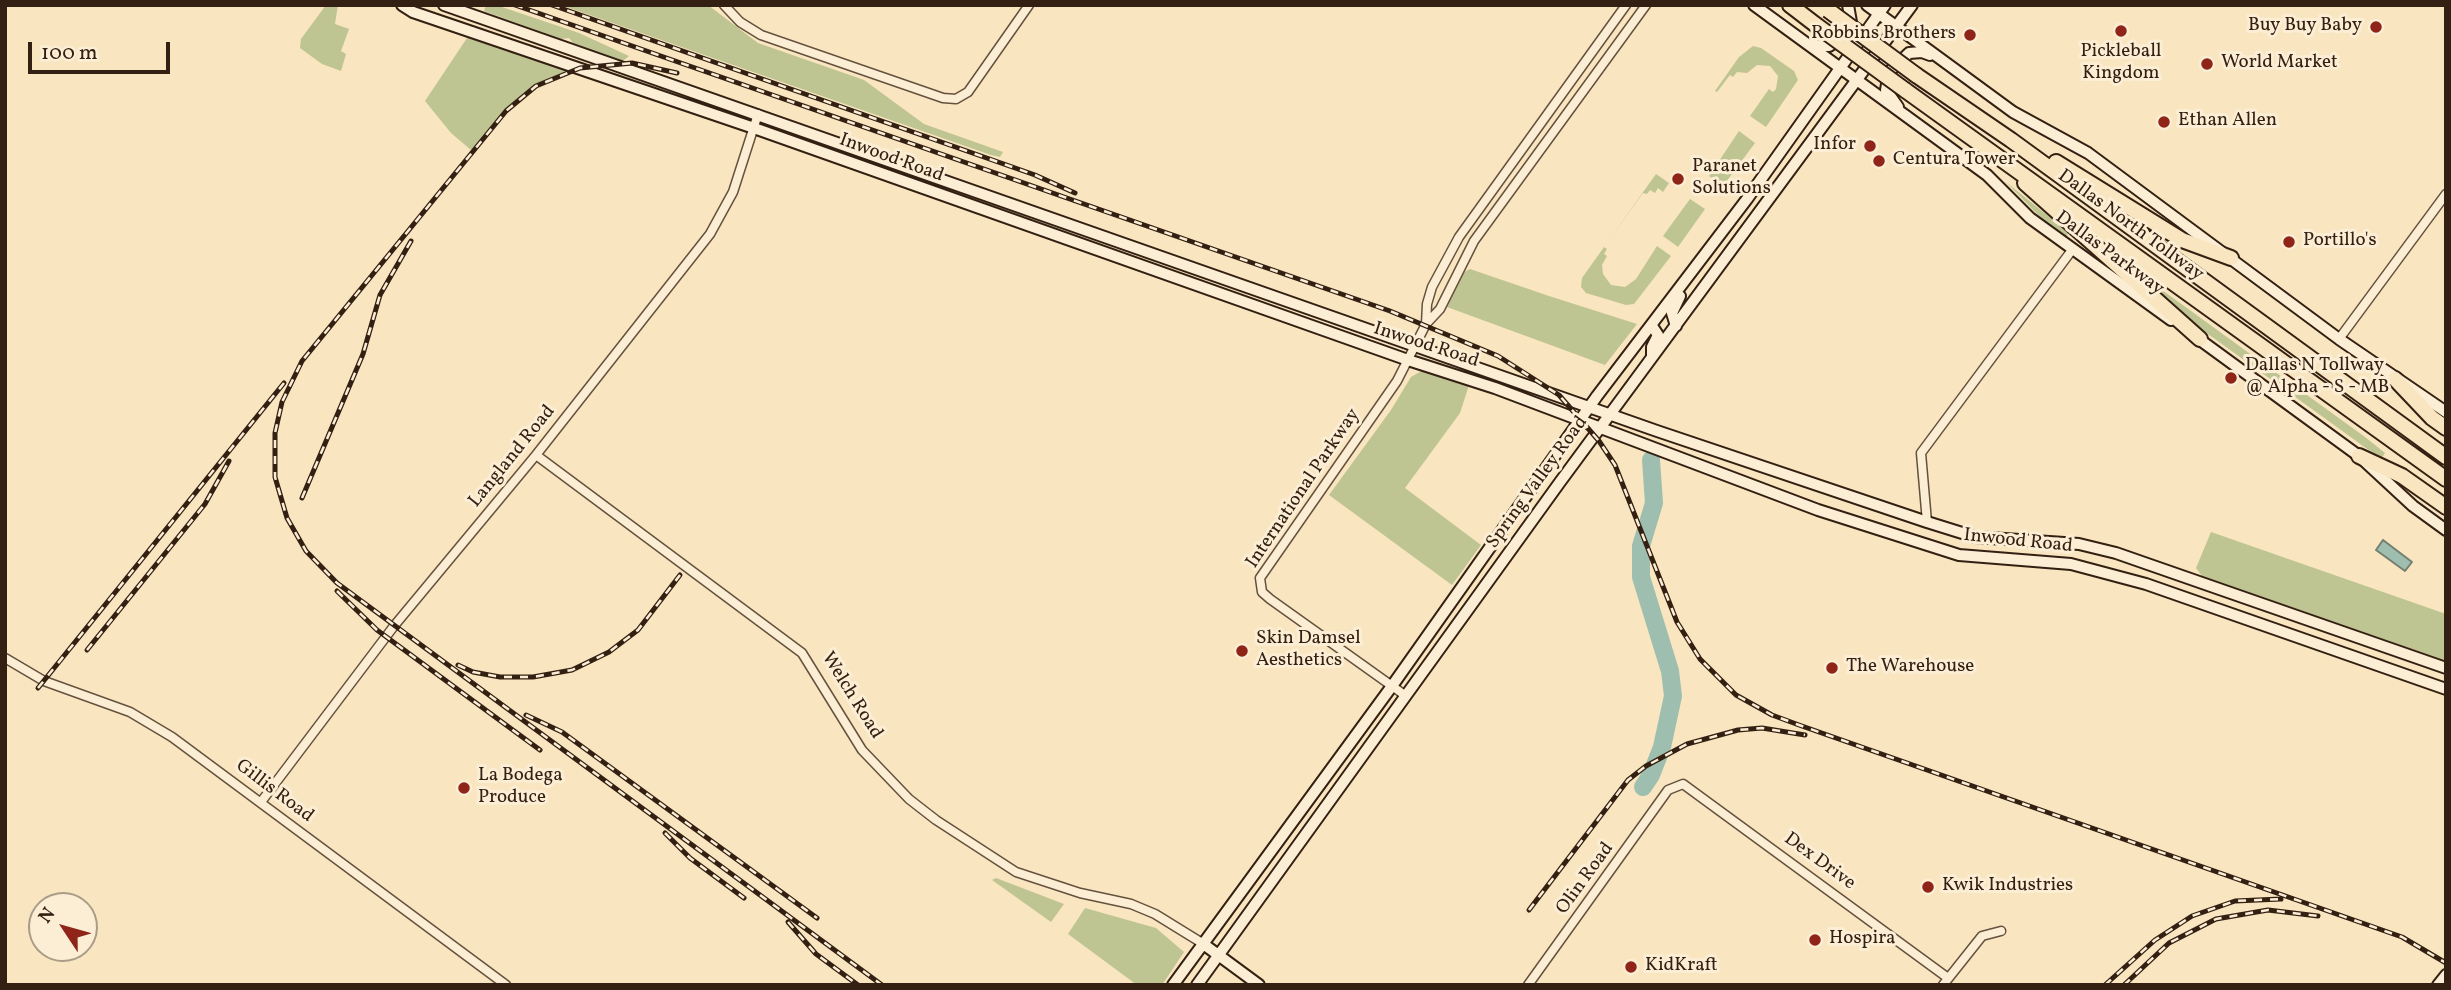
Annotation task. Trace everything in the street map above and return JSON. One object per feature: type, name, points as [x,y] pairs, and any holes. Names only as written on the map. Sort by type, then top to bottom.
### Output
[{"type":"highway","name":"Dallas North Tollway","points":[[1790,5],[2446,480]]},
{"type":"highway","name":"Dallas North Tollway","points":[[1824,8],[2011,140],[2446,457]]},
{"type":"highway","points":[[2011,140],[2039,151],[2182,240],[2231,258]]},
{"type":"highway","points":[[1999,158],[2200,339]]},
{"type":"highway","points":[[2395,379],[2446,428]]},
{"type":"highway","points":[[2359,456],[2402,476],[2446,507]]},
{"type":"main road","name":"Inwood Road","points":[[401,5],[463,29],[754,128],[940,196],[1581,419],[1767,492],[1959,555],[2071,564],[2177,595],[2446,689]]},
{"type":"main road","name":"Inwood Road","points":[[444,5],[1610,414],[1927,522],[1975,537],[2079,544],[2116,553],[2443,667]]},
{"type":"main road","name":"Dallas Parkway","points":[[1754,5],[1987,175],[2030,218],[2072,250],[2200,339],[2359,456],[2413,506],[2446,530]]},
{"type":"main road","points":[[1807,44],[1829,46],[1845,36],[1851,22],[1848,5]]},
{"type":"main road","points":[[1867,5],[1881,9],[1896,26],[2013,112],[2088,153],[2339,339],[2446,412]]},
{"type":"main road","name":"Spring Valley Road","points":[[1197,985],[1610,414],[1912,5]]},
{"type":"main road","name":"Spring Valley Road","points":[[1172,985],[1392,686],[1581,419],[1693,272],[1881,9]]},
{"type":"main road","points":[[463,29],[467,13]]},
{"type":"main road","points":[[1906,116],[1886,90],[1886,79],[1894,64],[1914,51],[1944,63]]},
{"type":"main road","points":[[940,196],[946,180]]},
{"type":"main road","points":[[1194,284],[1199,269]]},
{"type":"main road","points":[[1676,326],[1672,313],[1693,272]]},
{"type":"main road","points":[[1652,326],[1658,335],[1651,347],[1652,358]]},
{"type":"main road","points":[[1767,492],[1777,470]]},
{"type":"main road","points":[[1922,543],[1927,522]]},
{"type":"main road","points":[[2177,595],[2183,577]]},
{"type":"main road","points":[[1462,587],[1477,598]]},
{"type":"main road","points":[[2434,685],[2443,667]]},
{"type":"main road","name":"Welch Road","points":[[1202,943],[1259,985]]},
{"type":"main road","points":[[2438,985],[2446,975]]},
{"type":"street","points":[[724,5],[740,22],[761,35],[943,98],[956,99],[968,92],[1029,5]]},
{"type":"street","name":"International Parkway","points":[[1426,324],[1427,304],[1449,252],[1626,5]]},
{"type":"street","name":"International Parkway","points":[[1406,696],[1269,599],[1259,585],[1264,569],[1397,381],[1426,324],[1440,309],[1474,241],[1646,5]]},
{"type":"street","name":"Langland Road","points":[[261,802],[394,626],[536,455],[710,234],[733,192],[758,114]]},
{"type":"street","points":[[2339,339],[2446,194]]},
{"type":"street","points":[[1927,522],[1920,453],[2072,250]]},
{"type":"street","name":"Welch Road","points":[[536,455],[802,653],[862,750],[904,794],[936,820],[1016,872],[1080,893],[1131,904],[1155,914],[1202,943]]},
{"type":"street","name":"Gillis Road","points":[[5,658],[44,681],[112,704],[154,725],[506,985]]},
{"type":"street","name":"Dex Drive","points":[[1668,790],[1683,784],[1699,794],[1946,981]]},
{"type":"street","name":"Olin Road","points":[[1528,985],[1668,790]]},
{"type":"street","points":[[1946,981],[1983,936],[2001,931]]},
{"type":"green space","points":[[326,5],[338,5],[335,24],[349,29],[341,51],[346,54],[341,71],[322,64],[300,48],[301,39]]},
{"type":"green space","points":[[486,5],[496,5],[579,33],[629,56],[623,61],[573,43],[569,38],[561,39],[484,11]]},
{"type":"green space","points":[[561,5],[708,5],[758,43],[864,80],[924,124],[1003,152],[1000,157],[991,155]]},
{"type":"green space","points":[[469,35],[570,70],[536,85],[521,96],[471,150],[451,133],[425,101]]},
{"type":"green space","points":[[1753,46],[1761,48],[1794,71],[1798,80],[1766,127],[1750,116],[1769,89],[1773,92],[1776,89],[1778,76],[1770,66],[1757,65],[1747,73],[1737,72],[1733,77],[1730,75],[1717,92],[1715,91],[1739,57]]},
{"type":"green space","points":[[1739,131],[1755,143],[1723,186],[1709,176]]},
{"type":"green space","points":[[1656,174],[1669,183],[1663,192],[1658,188],[1655,193],[1650,190],[1647,194],[1643,193],[1608,242]]},
{"type":"green space","points":[[2006,182],[2068,232],[2067,237],[2041,218]]},
{"type":"green space","points":[[1690,199],[1705,209],[1678,247],[1663,236]]},
{"type":"green space","points":[[1657,246],[1671,256],[1634,304],[1626,305],[1586,293],[1581,287],[1582,278],[1604,247],[1607,249],[1604,254],[1607,256],[1602,265],[1603,274],[1611,285],[1625,287],[1636,279]]},
{"type":"green space","points":[[1470,269],[1637,324],[1605,365],[1447,307],[1464,272]]},
{"type":"green space","points":[[2162,290],[2365,437],[2385,453],[2381,459],[2208,334],[2160,294]]},
{"type":"green space","points":[[1423,370],[1469,385],[1460,413],[1405,488],[1481,545],[1452,585],[1329,495],[1391,410],[1411,377]]},
{"type":"green space","points":[[2211,532],[2446,614],[2446,661],[2202,576],[2196,568]]},
{"type":"green space","points":[[996,878],[1064,904],[1051,922],[992,880]]},
{"type":"green space","points":[[1085,908],[1156,928],[1184,952],[1162,985],[1137,985],[1068,934]]},
{"type":"shaded area","points":[[2383,540],[2412,562],[2405,571],[2376,550]]},
{"type":"waterway","points":[[1643,787],[1662,747],[1673,696],[1670,671],[1641,577],[1641,546],[1654,503],[1651,460]]},
{"type":"railway","points":[[515,5],[1390,311],[1498,356],[1559,395],[1599,441],[1615,465],[1677,622],[1700,659],[1736,695],[1772,715],[1799,725],[2402,937],[2446,963]]},
{"type":"railway","points":[[552,5],[1035,175],[1075,193]]},
{"type":"railway","points":[[677,73],[632,63],[580,68],[536,86],[506,111],[302,361],[282,402],[275,433],[275,477],[287,518],[306,551],[337,583],[882,985]]},
{"type":"railway","points":[[302,498],[363,354],[380,295],[411,241]]},
{"type":"railway","points":[[38,688],[284,383]]},
{"type":"railway","points":[[87,650],[205,504],[229,461]]},
{"type":"railway","points":[[458,665],[473,672],[500,677],[533,677],[572,670],[609,652],[638,630],[680,575]]},
{"type":"railway","points":[[337,591],[377,630],[540,750]]},
{"type":"railway","points":[[526,715],[562,732],[817,918]]},
{"type":"railway","points":[[1529,910],[1628,780],[1646,766],[1687,744],[1738,730],[1762,728],[1805,735]]},
{"type":"railway","points":[[665,833],[690,858],[744,898]]},
{"type":"railway","points":[[2105,985],[2155,940],[2192,916],[2235,901],[2281,899]]},
{"type":"railway","points":[[2124,985],[2169,943],[2216,919],[2268,910],[2318,916]]},
{"type":"railway","points":[[788,922],[816,954],[858,985]]},
{"type":"place","name":"Buy Buy Baby","points":[[2376,27]]},
{"type":"place","name":"Pickleball Kingdom","points":[[2121,31]]},
{"type":"place","name":"Robbins Brothers","points":[[1970,35]]},
{"type":"place","name":"World Market","points":[[2207,64]]},
{"type":"place","name":"Ethan Allen","points":[[2164,122]]},
{"type":"place","name":"Infor","points":[[1870,146]]},
{"type":"place","name":"Centura Tower","points":[[1879,161]]},
{"type":"place","name":"Paranet Solutions","points":[[1678,179]]},
{"type":"place","name":"Portillo's","points":[[2289,242]]},
{"type":"place","name":"Dallas N Tollway @ Alpha - S - MB","points":[[2231,378]]},
{"type":"place","name":"Skin Damsel Aesthetics","points":[[1242,651]]},
{"type":"place","name":"The Warehouse","points":[[1832,668]]},
{"type":"place","name":"La Bodega Produce","points":[[464,788]]},
{"type":"place","name":"Kwik Industries","points":[[1928,887]]},
{"type":"place","name":"Hospira","points":[[1815,940]]},
{"type":"place","name":"KidKraft","points":[[1631,967]]}]
